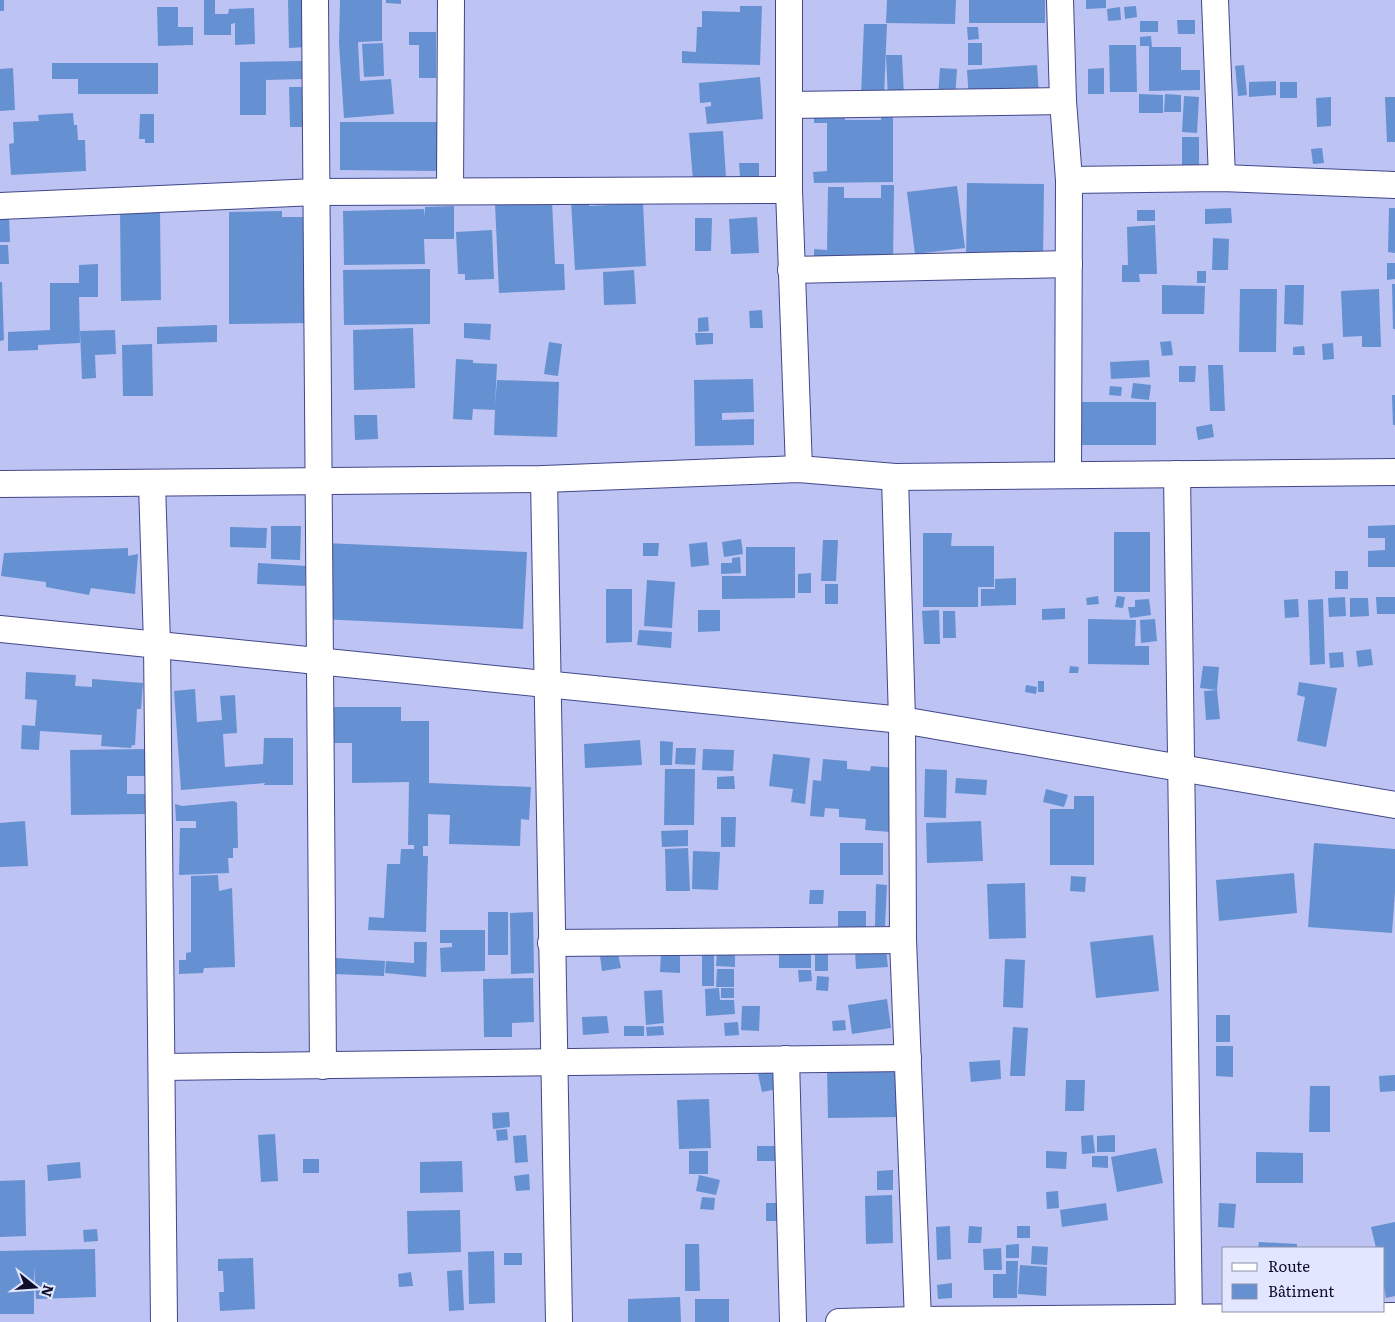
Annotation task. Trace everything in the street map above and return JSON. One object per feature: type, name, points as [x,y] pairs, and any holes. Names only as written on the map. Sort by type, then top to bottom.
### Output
[{"type":"street","points":[[315,0],[323,1066]]},
{"type":"street","points":[[450,191],[451,0]]},
{"type":"street","points":[[789,0],[788,190],[799,469]]},
{"type":"street","points":[[1060,0],[1063,101],[1069,180],[1068,475]]},
{"type":"street","points":[[1215,0],[1222,178]]},
{"type":"street","points":[[789,105],[1063,101]]},
{"type":"street","points":[[1069,180],[1222,178],[1395,185]]},
{"type":"street","points":[[0,206],[316,192],[788,190]]},
{"type":"street","points":[[790,270],[1069,264]]},
{"type":"street","points":[[0,484],[544,480],[799,469],[895,477],[1395,472]]},
{"type":"street","points":[[1177,474],[1189,1320]]},
{"type":"street","points":[[895,477],[902,720],[903,940],[918,1320]]},
{"type":"street","points":[[544,480],[559,1322]]},
{"type":"street","points":[[152,483],[157,644],[164,1322]]},
{"type":"street","points":[[0,629],[902,720],[1395,806]]},
{"type":"street","points":[[551,943],[903,940]]},
{"type":"street","points":[[162,1067],[908,1058]]},
{"type":"street","points":[[786,1059],[793,1322]]},
{"type":"street","points":[[840,1322],[918,1320],[1189,1320],[1395,1316]]},
{"type":"building","points":[[0,0],[4,0],[4,11],[0,11]]},
{"type":"building","points":[[204,0],[215,0],[215,14],[228,14],[229,9],[254,8],[255,44],[235,45],[235,23],[231,24],[231,35],[204,35]]},
{"type":"building","points":[[288,0],[306,0],[307,47],[289,48]]},
{"type":"building","points":[[340,0],[382,0],[382,41],[358,42],[360,81],[391,79],[394,114],[344,118],[339,43]]},
{"type":"building","points":[[386,0],[401,0],[401,4],[386,3]]},
{"type":"building","points":[[887,0],[956,0],[955,24],[886,23]]},
{"type":"building","points":[[969,0],[1045,0],[1045,23],[969,23]]},
{"type":"building","points":[[1086,0],[1106,0],[1106,8],[1086,9]]},
{"type":"building","points":[[740,6],[762,6],[760,65],[682,63],[682,51],[696,52],[697,27],[702,27],[702,11],[740,12]]},
{"type":"building","points":[[1136,6],[1137,17],[1125,19],[1124,7]]},
{"type":"building","points":[[157,7],[178,7],[178,27],[193,27],[193,45],[158,46]]},
{"type":"building","points":[[1120,7],[1121,20],[1108,21],[1107,9]]},
{"type":"building","points":[[1177,20],[1195,20],[1195,34],[1178,34]]},
{"type":"building","points":[[1140,21],[1158,21],[1158,32],[1140,32]]},
{"type":"building","points":[[864,24],[887,24],[884,96],[861,95]]},
{"type":"building","points":[[967,27],[978,27],[979,39],[968,40]]},
{"type":"building","points":[[409,32],[436,32],[436,78],[419,78],[419,45],[409,45]]},
{"type":"building","points":[[1151,36],[1152,47],[1181,47],[1181,70],[1200,70],[1200,90],[1149,91],[1149,46],[1140,46],[1140,37]]},
{"type":"building","points":[[383,43],[384,76],[364,77],[362,44]]},
{"type":"building","points":[[968,43],[982,43],[982,65],[968,65]]},
{"type":"building","points":[[1109,45],[1136,45],[1137,92],[1110,92]]},
{"type":"building","points":[[886,55],[902,55],[904,97],[888,98]]},
{"type":"building","points":[[304,61],[304,79],[266,80],[266,115],[240,115],[240,62]]},
{"type":"building","points":[[52,63],[158,63],[158,94],[78,94],[78,79],[52,79]]},
{"type":"building","points":[[1037,65],[1039,95],[969,100],[967,70]]},
{"type":"building","points":[[1244,65],[1247,95],[1238,96],[1235,66]]},
{"type":"building","points":[[13,68],[15,110],[0,111],[0,69]]},
{"type":"building","points":[[940,68],[957,69],[955,98],[938,97]]},
{"type":"building","points":[[1104,68],[1104,94],[1088,94],[1088,69]]},
{"type":"building","points":[[760,77],[763,119],[707,124],[705,107],[711,106],[711,102],[700,103],[699,83]]},
{"type":"building","points":[[1276,81],[1276,95],[1249,97],[1249,82]]},
{"type":"building","points":[[1280,82],[1297,82],[1297,98],[1280,98]]},
{"type":"building","points":[[289,87],[306,87],[306,127],[290,127]]},
{"type":"building","points":[[1139,94],[1163,95],[1163,113],[1139,113]]},
{"type":"building","points":[[1165,94],[1181,95],[1181,112],[1164,112]]},
{"type":"building","points":[[1184,96],[1199,97],[1197,133],[1182,132]]},
{"type":"building","points":[[1331,97],[1331,126],[1317,127],[1316,98]]},
{"type":"building","points":[[1385,97],[1395,97],[1395,142],[1387,142]]},
{"type":"building","points":[[881,109],[893,109],[893,182],[814,183],[813,172],[827,171],[827,123],[814,123],[814,111],[845,111],[845,120],[881,120]]},
{"type":"building","points":[[73,113],[74,125],[77,125],[78,140],[85,140],[86,171],[11,175],[9,144],[14,143],[13,122],[39,121],[38,115]]},
{"type":"building","points":[[140,114],[154,114],[154,143],[145,143],[145,139],[139,139]]},
{"type":"building","points":[[340,122],[438,122],[438,171],[340,170]]},
{"type":"building","points":[[723,131],[726,178],[693,180],[689,133]]},
{"type":"building","points":[[1182,137],[1199,137],[1199,167],[1182,167]]},
{"type":"building","points":[[1322,148],[1324,163],[1313,164],[1311,149]]},
{"type":"building","points":[[739,163],[759,163],[759,176],[740,176]]},
{"type":"building","points":[[967,183],[1044,184],[1043,262],[966,261]]},
{"type":"building","points":[[881,185],[894,185],[893,265],[814,264],[814,249],[827,250],[828,187],[844,187],[844,198],[881,198]]},
{"type":"building","points":[[957,186],[965,248],[915,254],[907,192]]},
{"type":"building","points":[[589,200],[589,206],[643,203],[646,266],[575,270],[571,201]]},
{"type":"building","points":[[552,201],[555,264],[564,264],[565,290],[499,293],[495,203]]},
{"type":"building","points":[[454,206],[454,239],[424,239],[425,264],[344,265],[343,211],[424,209],[425,217],[425,207]]},
{"type":"building","points":[[1231,208],[1232,223],[1205,224],[1205,209]]},
{"type":"building","points":[[1389,208],[1395,208],[1395,253],[1388,252]]},
{"type":"building","points":[[120,210],[160,210],[161,300],[121,301]]},
{"type":"building","points":[[1137,210],[1155,210],[1155,221],[1137,221]]},
{"type":"building","points":[[282,211],[282,217],[311,217],[312,323],[229,324],[229,212]]},
{"type":"building","points":[[9,216],[10,242],[0,242],[0,217]]},
{"type":"building","points":[[757,217],[759,253],[731,254],[729,219]]},
{"type":"building","points":[[695,218],[712,218],[711,251],[695,251]]},
{"type":"building","points":[[1155,225],[1157,274],[1139,274],[1140,282],[1122,282],[1122,265],[1128,265],[1127,227]]},
{"type":"building","points":[[492,230],[494,279],[465,280],[465,274],[458,274],[456,232]]},
{"type":"building","points":[[1213,238],[1229,239],[1228,270],[1212,270]]},
{"type":"building","points":[[0,245],[8,245],[9,264],[0,264]]},
{"type":"building","points":[[1387,263],[1395,263],[1395,279],[1387,280]]},
{"type":"building","points":[[98,264],[98,297],[79,297],[80,343],[38,345],[38,350],[8,351],[8,332],[50,330],[50,283],[79,283],[79,265]]},
{"type":"building","points":[[430,269],[430,324],[344,325],[343,270]]},
{"type":"building","points":[[634,270],[636,304],[604,305],[603,272]]},
{"type":"building","points":[[1197,271],[1206,271],[1206,283],[1197,283]]},
{"type":"building","points":[[0,282],[2,282],[4,340],[0,341]]},
{"type":"building","points":[[1392,284],[1395,284],[1395,329],[1393,329]]},
{"type":"building","points":[[1162,285],[1205,286],[1204,314],[1162,314]]},
{"type":"building","points":[[1285,285],[1304,285],[1303,325],[1284,324]]},
{"type":"building","points":[[1240,289],[1277,289],[1276,352],[1239,352]]},
{"type":"building","points":[[1379,289],[1381,347],[1362,347],[1362,336],[1343,337],[1341,291]]},
{"type":"building","points":[[762,310],[763,328],[750,328],[749,311]]},
{"type":"building","points":[[708,317],[709,331],[698,332],[698,318]]},
{"type":"building","points":[[464,323],[491,324],[490,340],[464,338]]},
{"type":"building","points":[[217,325],[217,342],[157,344],[157,327]]},
{"type":"building","points":[[413,328],[415,388],[354,390],[353,330]]},
{"type":"building","points":[[115,330],[116,354],[95,355],[96,378],[82,379],[80,331]]},
{"type":"building","points":[[695,333],[713,333],[713,344],[696,345]]},
{"type":"building","points":[[1171,341],[1173,355],[1162,356],[1160,342]]},
{"type":"building","points":[[549,342],[562,344],[558,376],[544,374]]},
{"type":"building","points":[[1333,343],[1334,359],[1323,360],[1322,344]]},
{"type":"building","points":[[152,344],[153,396],[123,396],[122,345]]},
{"type":"building","points":[[1304,346],[1305,355],[1293,355],[1293,347]]},
{"type":"building","points":[[456,359],[473,360],[473,363],[497,364],[495,406],[497,380],[559,382],[557,437],[494,435],[495,410],[473,409],[472,420],[453,419]]},
{"type":"building","points":[[1149,360],[1150,377],[1111,379],[1110,362]]},
{"type":"building","points":[[1208,365],[1223,365],[1225,411],[1210,411]]},
{"type":"building","points":[[1179,366],[1196,366],[1195,382],[1179,382]]},
{"type":"building","points":[[753,379],[754,412],[722,413],[722,420],[754,419],[754,445],[695,446],[694,380]]},
{"type":"building","points":[[1133,383],[1151,385],[1149,400],[1131,398]]},
{"type":"building","points":[[1110,386],[1122,387],[1121,396],[1109,395]]},
{"type":"building","points":[[1392,395],[1395,395],[1395,425],[1393,425]]},
{"type":"building","points":[[1081,402],[1156,402],[1156,445],[1081,445]]},
{"type":"building","points":[[354,415],[377,415],[378,439],[355,440]]},
{"type":"building","points":[[1212,424],[1214,437],[1198,440],[1196,427]]},
{"type":"building","points":[[1395,525],[1395,567],[1368,567],[1368,551],[1385,550],[1385,538],[1368,538],[1368,526]]},
{"type":"building","points":[[271,526],[301,526],[300,560],[271,559]]},
{"type":"building","points":[[230,527],[267,528],[266,548],[230,547]]},
{"type":"building","points":[[1114,532],[1150,532],[1150,592],[1114,592]]},
{"type":"building","points":[[923,533],[952,533],[951,546],[994,546],[994,587],[978,587],[978,607],[923,607]]},
{"type":"building","points":[[741,539],[743,554],[724,557],[722,542]]},
{"type":"building","points":[[823,540],[838,540],[836,581],[821,581]]},
{"type":"building","points":[[707,542],[709,565],[691,567],[689,544]]},
{"type":"building","points":[[325,543],[527,552],[523,629],[321,619]]},
{"type":"building","points":[[643,543],[659,543],[658,556],[643,556]]},
{"type":"building","points":[[746,547],[795,547],[795,598],[722,599],[722,576],[746,576]]},
{"type":"building","points":[[128,548],[128,556],[138,554],[135,594],[91,588],[89,595],[46,587],[46,582],[1,576],[4,553]]},
{"type":"building","points":[[740,557],[741,573],[721,574],[721,563],[732,563],[732,558]]},
{"type":"building","points":[[258,563],[306,566],[305,586],[257,584]]},
{"type":"building","points":[[1335,571],[1348,571],[1348,589],[1335,589]]},
{"type":"building","points":[[811,573],[811,593],[798,593],[798,574]]},
{"type":"building","points":[[1016,578],[1016,605],[981,606],[981,589],[995,589],[995,579]]},
{"type":"building","points":[[647,580],[675,582],[672,628],[644,626]]},
{"type":"building","points":[[825,584],[838,584],[838,604],[825,604]]},
{"type":"building","points":[[606,589],[632,589],[632,642],[606,643]]},
{"type":"building","points":[[1098,596],[1099,604],[1087,605],[1086,598]]},
{"type":"building","points":[[1117,596],[1125,597],[1123,608],[1115,607]]},
{"type":"building","points":[[1345,597],[1346,616],[1329,617],[1328,598]]},
{"type":"building","points":[[1376,597],[1395,597],[1395,614],[1377,614]]},
{"type":"building","points":[[1350,598],[1368,598],[1369,616],[1350,617]]},
{"type":"building","points":[[1149,599],[1151,615],[1130,618],[1128,607],[1135,607],[1135,600]]},
{"type":"building","points":[[1298,599],[1299,617],[1285,618],[1284,600]]},
{"type":"building","points":[[1323,599],[1325,664],[1310,665],[1308,600]]},
{"type":"building","points":[[1065,608],[1065,619],[1042,620],[1042,609]]},
{"type":"building","points":[[698,610],[720,610],[720,631],[698,632]]},
{"type":"building","points":[[939,610],[940,644],[924,644],[922,611]]},
{"type":"building","points":[[943,611],[955,611],[956,638],[943,638]]},
{"type":"building","points":[[1088,619],[1136,620],[1135,646],[1149,646],[1149,665],[1088,664]]},
{"type":"building","points":[[1155,619],[1157,641],[1141,643],[1140,620]]},
{"type":"building","points":[[639,630],[672,632],[671,648],[637,645]]},
{"type":"building","points":[[1371,649],[1373,665],[1358,667],[1356,651]]},
{"type":"building","points":[[1343,652],[1344,667],[1330,668],[1329,653]]},
{"type":"building","points":[[1070,666],[1079,667],[1078,673],[1069,673]]},
{"type":"building","points":[[1203,666],[1219,667],[1217,690],[1200,688]]},
{"type":"building","points":[[26,672],[76,675],[75,686],[92,687],[92,679],[143,683],[141,709],[137,709],[135,745],[132,745],[131,748],[101,746],[102,735],[40,731],[39,750],[21,749],[22,725],[35,726],[37,700],[25,699]]},
{"type":"building","points":[[1038,681],[1044,681],[1044,692],[1038,692]]},
{"type":"building","points":[[1299,682],[1337,688],[1326,747],[1297,741],[1305,697],[1297,695]]},
{"type":"building","points":[[1026,685],[1037,687],[1036,694],[1025,692]]},
{"type":"building","points":[[195,689],[197,722],[222,720],[220,696],[235,695],[237,733],[223,734],[225,767],[263,764],[264,738],[293,738],[293,785],[264,785],[265,783],[181,790],[174,691]]},
{"type":"building","points":[[1217,690],[1220,719],[1206,720],[1204,691]]},
{"type":"building","points":[[332,707],[401,707],[401,721],[429,721],[429,783],[531,787],[529,820],[521,819],[520,846],[449,844],[450,815],[428,814],[428,846],[423,846],[423,856],[428,856],[426,932],[368,930],[369,917],[384,918],[387,864],[400,864],[401,849],[414,849],[414,845],[408,845],[409,782],[352,783],[352,743],[332,743]]},
{"type":"building","points":[[640,740],[642,765],[585,768],[584,744]]},
{"type":"building","points":[[660,741],[673,742],[672,765],[660,765]]},
{"type":"building","points":[[676,748],[696,748],[695,765],[675,764]]},
{"type":"building","points":[[147,749],[147,776],[127,776],[127,794],[146,794],[146,814],[71,815],[70,750]]},
{"type":"building","points":[[703,749],[734,750],[733,771],[702,770]]},
{"type":"building","points":[[773,754],[810,758],[805,804],[791,802],[793,789],[769,786]]},
{"type":"building","points":[[823,759],[847,761],[847,769],[870,771],[871,766],[896,768],[891,832],[865,830],[866,819],[839,817],[839,809],[825,808],[824,817],[810,816],[813,780],[821,781]]},
{"type":"building","points":[[665,769],[695,769],[694,825],[664,825]]},
{"type":"building","points":[[925,769],[947,770],[946,818],[924,817]]},
{"type":"building","points":[[734,776],[735,789],[717,789],[717,777]]},
{"type":"building","points":[[956,778],[987,780],[986,795],[955,793]]},
{"type":"building","points":[[1046,789],[1068,795],[1064,807],[1043,802]]},
{"type":"building","points":[[1074,796],[1094,796],[1094,865],[1050,865],[1050,809],[1074,809]]},
{"type":"building","points":[[234,801],[237,803],[238,848],[233,848],[233,858],[228,858],[229,873],[179,875],[180,828],[196,828],[196,821],[176,821],[175,804],[182,806]]},
{"type":"building","points":[[721,817],[736,817],[735,847],[721,847]]},
{"type":"building","points":[[25,821],[28,866],[0,867],[0,823]]},
{"type":"building","points":[[981,821],[983,861],[927,863],[926,823]]},
{"type":"building","points":[[688,830],[688,846],[662,847],[661,831]]},
{"type":"building","points":[[840,843],[883,843],[883,875],[840,875]]},
{"type":"building","points":[[1314,843],[1395,849],[1392,933],[1308,927]]},
{"type":"building","points":[[688,848],[690,891],[666,891],[665,849]]},
{"type":"building","points":[[693,851],[720,852],[718,890],[692,889]]},
{"type":"building","points":[[1294,873],[1297,913],[1219,921],[1216,880]]},
{"type":"building","points":[[218,875],[219,891],[232,888],[235,967],[204,968],[203,973],[179,974],[179,960],[186,960],[186,953],[191,952],[191,876]]},
{"type":"building","points":[[1071,876],[1086,877],[1085,892],[1070,891]]},
{"type":"building","points":[[1025,883],[1026,938],[989,939],[987,884]]},
{"type":"building","points":[[876,884],[887,885],[885,926],[875,926]]},
{"type":"building","points":[[810,890],[824,890],[823,904],[809,904]]},
{"type":"building","points":[[838,911],[866,911],[866,929],[838,929]]},
{"type":"building","points":[[488,912],[508,912],[508,955],[488,955]]},
{"type":"building","points":[[533,912],[534,973],[511,974],[510,913]]},
{"type":"building","points":[[440,930],[485,930],[485,971],[441,972],[440,948],[452,947],[452,943],[440,943]]},
{"type":"building","points":[[1153,935],[1159,991],[1096,998],[1090,942]]},
{"type":"building","points":[[414,942],[427,942],[426,977],[385,973],[386,961],[414,963]]},
{"type":"building","points":[[886,949],[888,967],[856,969],[855,951]]},
{"type":"building","points":[[811,951],[811,968],[779,968],[779,952]]},
{"type":"building","points":[[815,952],[828,952],[828,971],[815,971]]},
{"type":"building","points":[[661,953],[680,954],[680,973],[660,972]]},
{"type":"building","points":[[717,953],[735,954],[735,967],[716,966]]},
{"type":"building","points":[[618,954],[621,968],[602,971],[600,956]]},
{"type":"building","points":[[702,954],[714,954],[714,986],[702,986]]},
{"type":"building","points":[[335,958],[385,961],[384,976],[334,974]]},
{"type":"building","points":[[1005,959],[1025,960],[1023,1008],[1003,1007]]},
{"type":"building","points":[[717,969],[734,969],[734,987],[716,987]]},
{"type":"building","points":[[798,970],[811,970],[812,981],[799,982]]},
{"type":"building","points":[[817,976],[829,977],[828,991],[816,990]]},
{"type":"building","points":[[533,978],[534,1022],[512,1023],[512,1037],[484,1037],[483,979]]},
{"type":"building","points":[[719,988],[720,1000],[734,1000],[735,1014],[706,1016],[705,989]]},
{"type":"building","points":[[721,988],[734,988],[734,998],[721,998]]},
{"type":"building","points":[[662,990],[664,1023],[646,1025],[644,991]]},
{"type":"building","points":[[887,999],[891,1028],[852,1034],[848,1005]]},
{"type":"building","points":[[742,1006],[760,1006],[759,1031],[741,1030]]},
{"type":"building","points":[[1216,1015],[1230,1015],[1230,1042],[1216,1042]]},
{"type":"building","points":[[607,1016],[609,1033],[583,1035],[582,1017]]},
{"type":"building","points":[[845,1020],[846,1030],[833,1031],[832,1021]]},
{"type":"building","points":[[738,1022],[739,1035],[725,1036],[724,1023]]},
{"type":"building","points":[[624,1026],[644,1026],[644,1036],[624,1036]]},
{"type":"building","points":[[663,1026],[664,1035],[647,1036],[646,1027]]},
{"type":"building","points":[[1013,1027],[1028,1028],[1025,1076],[1010,1076]]},
{"type":"building","points":[[1216,1046],[1233,1046],[1233,1077],[1216,1076]]},
{"type":"building","points":[[1000,1060],[1001,1079],[971,1082],[969,1062]]},
{"type":"building","points":[[898,1068],[898,1117],[828,1118],[827,1069]]},
{"type":"building","points":[[774,1071],[777,1089],[762,1092],[758,1074]]},
{"type":"building","points":[[1395,1075],[1395,1091],[1380,1092],[1379,1076]]},
{"type":"building","points":[[1066,1080],[1085,1080],[1084,1111],[1065,1111]]},
{"type":"building","points":[[1310,1086],[1330,1086],[1330,1132],[1309,1132]]},
{"type":"building","points":[[709,1099],[711,1148],[679,1149],[677,1100]]},
{"type":"building","points":[[509,1112],[510,1127],[493,1129],[492,1113]]},
{"type":"building","points":[[507,1129],[508,1140],[497,1141],[496,1130]]},
{"type":"building","points":[[275,1134],[278,1181],[261,1182],[258,1135]]},
{"type":"building","points":[[526,1135],[528,1162],[515,1163],[513,1136]]},
{"type":"building","points":[[1093,1135],[1095,1153],[1082,1154],[1081,1136]]},
{"type":"building","points":[[1115,1135],[1115,1152],[1097,1152],[1097,1136]]},
{"type":"building","points":[[757,1146],[779,1146],[779,1161],[757,1161]]},
{"type":"building","points":[[1156,1148],[1163,1183],[1117,1192],[1111,1157]]},
{"type":"building","points":[[689,1151],[708,1151],[708,1174],[689,1174]]},
{"type":"building","points":[[1046,1151],[1067,1152],[1066,1169],[1046,1168]]},
{"type":"building","points":[[1256,1152],[1303,1153],[1303,1183],[1256,1183]]},
{"type":"building","points":[[1092,1156],[1108,1156],[1108,1168],[1092,1167]]},
{"type":"building","points":[[303,1159],[319,1159],[319,1173],[303,1173]]},
{"type":"building","points":[[462,1161],[463,1192],[420,1193],[420,1162]]},
{"type":"building","points":[[80,1162],[81,1178],[48,1181],[47,1165]]},
{"type":"building","points":[[893,1170],[893,1190],[877,1190],[877,1171]]},
{"type":"building","points":[[529,1174],[530,1190],[516,1191],[514,1176]]},
{"type":"building","points":[[699,1175],[720,1180],[716,1195],[696,1191]]},
{"type":"building","points":[[25,1180],[26,1236],[0,1237],[0,1181]]},
{"type":"building","points":[[1058,1191],[1059,1208],[1047,1209],[1046,1192]]},
{"type":"building","points":[[892,1195],[893,1243],[866,1244],[865,1196]]},
{"type":"building","points":[[702,1197],[715,1198],[714,1210],[700,1209]]},
{"type":"building","points":[[766,1203],[778,1203],[778,1221],[766,1221]]},
{"type":"building","points":[[1106,1203],[1108,1220],[1062,1227],[1060,1210]]},
{"type":"building","points":[[1219,1203],[1236,1204],[1234,1228],[1218,1227]]},
{"type":"building","points":[[460,1210],[461,1252],[408,1254],[407,1211]]},
{"type":"building","points":[[1395,1222],[1395,1296],[1386,1298],[1385,1247],[1376,1247],[1371,1227]]},
{"type":"building","points":[[950,1226],[951,1259],[937,1260],[936,1227]]},
{"type":"building","points":[[969,1226],[982,1227],[981,1243],[968,1243]]},
{"type":"building","points":[[1017,1226],[1030,1226],[1030,1238],[1017,1238]]},
{"type":"building","points":[[97,1229],[98,1241],[84,1242],[83,1230]]},
{"type":"building","points":[[1259,1242],[1297,1244],[1297,1247],[1258,1247]]},
{"type":"building","points":[[685,1244],[699,1244],[700,1291],[685,1291]]},
{"type":"building","points":[[1019,1244],[1019,1258],[1006,1258],[1006,1245]]},
{"type":"building","points":[[1032,1246],[1048,1247],[1047,1265],[1031,1264]]},
{"type":"building","points":[[1001,1248],[1002,1270],[984,1270],[983,1249]]},
{"type":"building","points":[[95,1249],[96,1297],[36,1299],[34,1266],[34,1314],[0,1314],[0,1251]]},
{"type":"building","points":[[494,1251],[495,1303],[469,1304],[468,1252]]},
{"type":"building","points":[[504,1253],[522,1253],[522,1265],[504,1265]]},
{"type":"building","points":[[253,1258],[255,1309],[220,1311],[219,1292],[224,1292],[223,1271],[218,1271],[218,1259]]},
{"type":"building","points":[[1006,1261],[1018,1261],[1017,1298],[993,1298],[993,1274],[1006,1274]]},
{"type":"building","points":[[1020,1265],[1047,1267],[1046,1296],[1018,1294]]},
{"type":"building","points":[[462,1270],[464,1310],[449,1311],[447,1271]]},
{"type":"building","points":[[411,1272],[413,1286],[399,1287],[398,1274]]},
{"type":"building","points":[[952,1283],[952,1298],[938,1299],[937,1285]]},
{"type":"building","points":[[680,1297],[681,1322],[628,1322],[628,1299]]},
{"type":"building","points":[[695,1299],[729,1299],[729,1322],[695,1322]]}]
